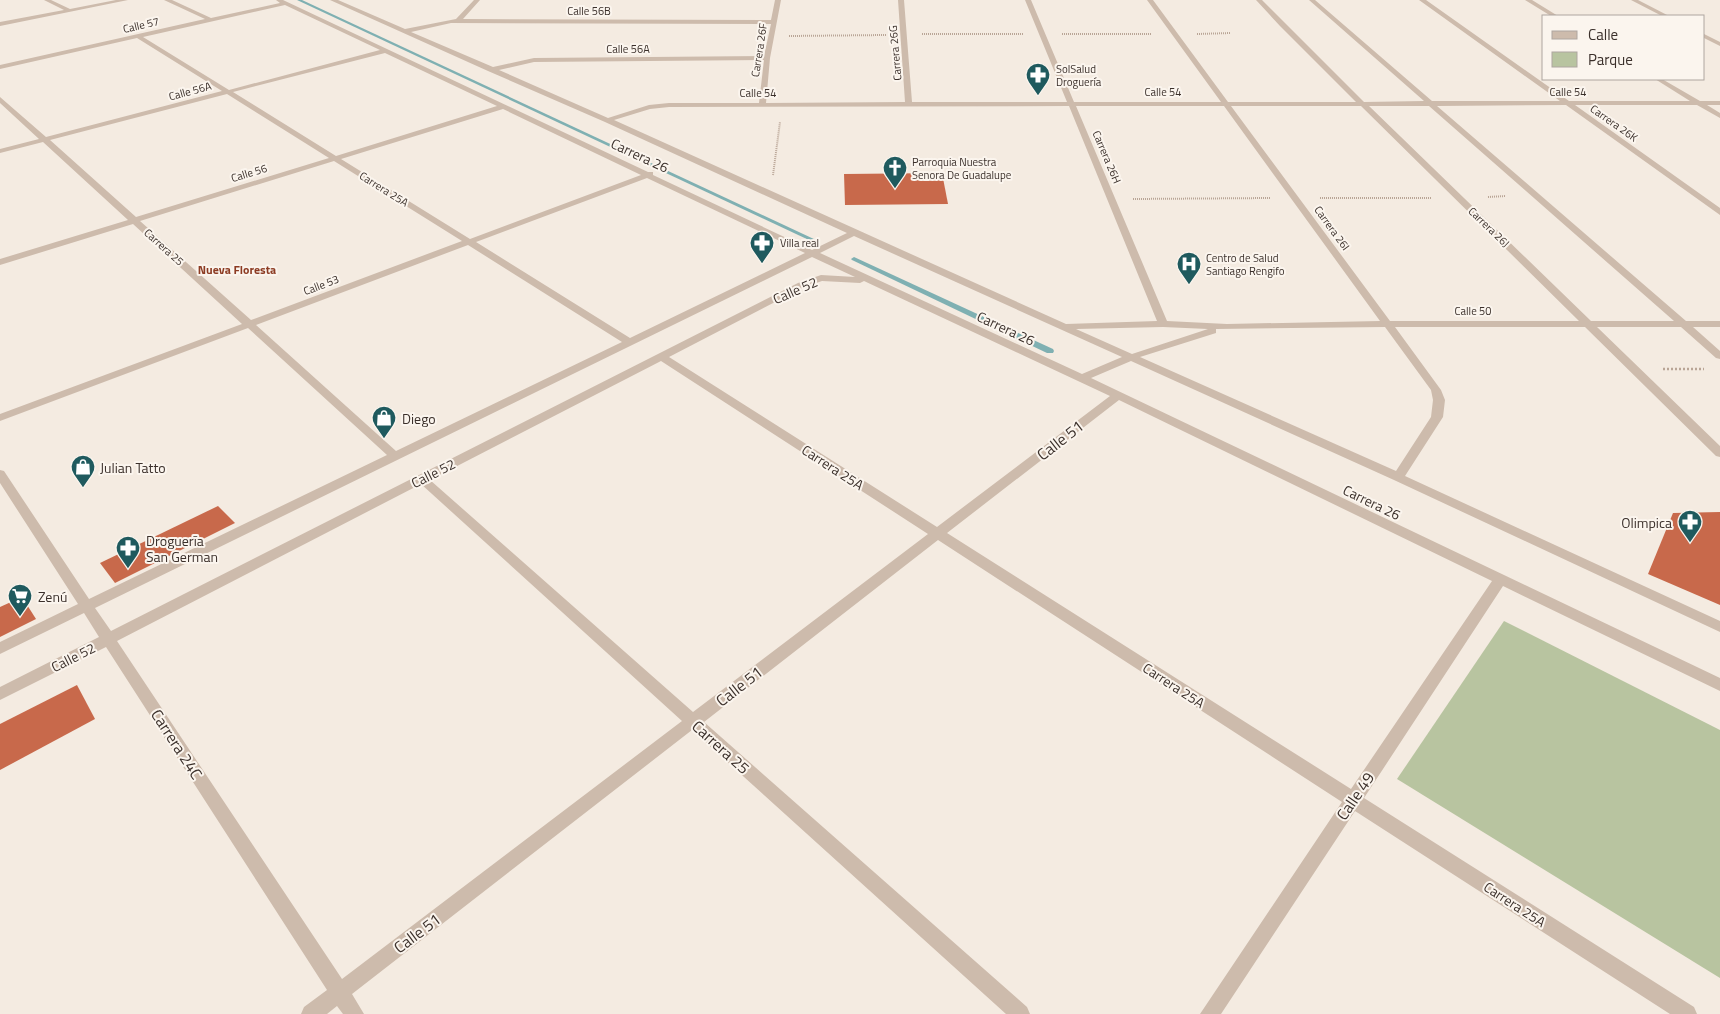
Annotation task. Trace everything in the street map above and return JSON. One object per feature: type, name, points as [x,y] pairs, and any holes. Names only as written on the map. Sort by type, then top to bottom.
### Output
[{"type":"street","points":[[47,0],[68,10]]},
{"type":"street","points":[[0,24],[125,0]]},
{"type":"street","points":[[167,0],[211,20]]},
{"type":"street","name":"Carrera 26","points":[[335,0],[490,70],[608,120],[854,233],[1398,476],[1720,627]]},
{"type":"street","points":[[458,21],[477,0]]},
{"type":"street","name":"Carrera 26F","points":[[762,104],[767,58],[778,0]]},
{"type":"street","name":"Carrera 26G","points":[[900,0],[909,104]]},
{"type":"street","name":"Carrera 26H","points":[[1028,0],[1163,324]]},
{"type":"street","name":"Carrera 26I","points":[[1150,0],[1436,390],[1439,400],[1436,418],[1398,476]]},
{"type":"street","name":"Carrera 26J","points":[[1259,0],[1720,452]]},
{"type":"street","points":[[1312,0],[1720,356]]},
{"type":"street","name":"Carrera 26K","points":[[1422,0],[1720,212]]},
{"type":"street","points":[[1528,0],[1553,15]]},
{"type":"street","points":[[1634,0],[1664,15]]},
{"type":"street","name":"Calle 57","points":[[0,67],[283,2]]},
{"type":"street","name":"Carrera 26","points":[[283,2],[650,174],[873,282],[1083,378],[1720,685]]},
{"type":"street","name":"Calle 56B","points":[[406,31],[458,21],[773,22]]},
{"type":"street","name":"Carrera 25A","points":[[138,36],[630,342]]},
{"type":"street","points":[[1705,36],[1720,44]]},
{"type":"street","name":"Calle 56A","points":[[0,151],[385,51]]},
{"type":"street","points":[[0,58],[8,65]]},
{"type":"street","name":"Calle 56A","points":[[490,70],[534,60],[767,58]]},
{"type":"street","points":[[1660,80],[1720,116]]},
{"type":"street","name":"Carrera 25","points":[[0,99],[395,456]]},
{"type":"street","name":"Calle 54","points":[[608,120],[657,106],[762,104],[1720,103]]},
{"type":"street","name":"Calle 56","points":[[0,262],[506,106]]},
{"type":"street","name":"Calle 53","points":[[0,418],[650,174]]},
{"type":"street","name":"Calle 52","points":[[0,648],[854,233]]},
{"type":"street","name":"Calle 52","points":[[0,694],[801,285],[821,278],[873,282]]},
{"type":"street","name":"Calle 50","points":[[1064,326],[1163,324],[1227,327],[1387,324],[1720,324]]},
{"type":"street","name":"Calle 50","points":[[1083,378],[1132,356],[1172,341],[1227,327]]},
{"type":"street","name":"Carrera 25A","points":[[661,356],[1687,1014]]},
{"type":"street","name":"Calle 51","points":[[312,1014],[1118,395]]},
{"type":"street","name":"Carrera 24C","points":[[0,474],[354,1014]]},
{"type":"street","name":"Carrera 25","points":[[422,479],[1020,1014]]},
{"type":"street","name":"Calle 49","points":[[1210,1014],[1501,579]]},
{"type":"path","points":[[771,36],[1230,34]]},
{"type":"path","points":[[771,195],[782,104]]},
{"type":"path","points":[[1459,198],[1536,195]]},
{"type":"path","points":[[1635,369],[1710,369]]},
{"type":"green space","points":[[1504,621],[1720,730],[1720,978],[1397,779]]},
{"type":"building","name":"Parroquia Nuestra Senora De Guadalupe","points":[[942,173],[948,204],[845,205],[844,174]]},
{"type":"building","points":[[218,506],[235,523],[115,583],[100,563]]},
{"type":"building","name":"Olimpica","points":[[1720,512],[1720,605],[1648,574],[1673,513]]},
{"type":"building","points":[[22,597],[36,619],[0,637],[0,607]]},
{"type":"building","points":[[77,685],[95,719],[0,770],[0,724]]},
{"type":"waterway","points":[[299,0],[813,240]]},
{"type":"waterway","points":[[854,259],[1050,351]]},
{"type":"place","name":"SolSalud Droguería","points":[[1038,96]]},
{"type":"place","name":"Parroquia Nuestra Senora De Guadalupe","points":[[895,189]]},
{"type":"place","name":"Villa real","points":[[762,264]]},
{"type":"place","name":"Centro de Salud Santiago Rengifo","points":[[1189,285]]},
{"type":"place","name":"Diego","points":[[384,439]]},
{"type":"place","name":"Julian Tatto","points":[[83,488]]},
{"type":"place","name":"Olimpica","points":[[1690,543]]},
{"type":"place","name":"Droguerīa San German","points":[[128,569]]},
{"type":"place","name":"Zenú","points":[[20,617]]},
{"type":"district","name":"Nueva Floresta","points":[[237,269]]}]
